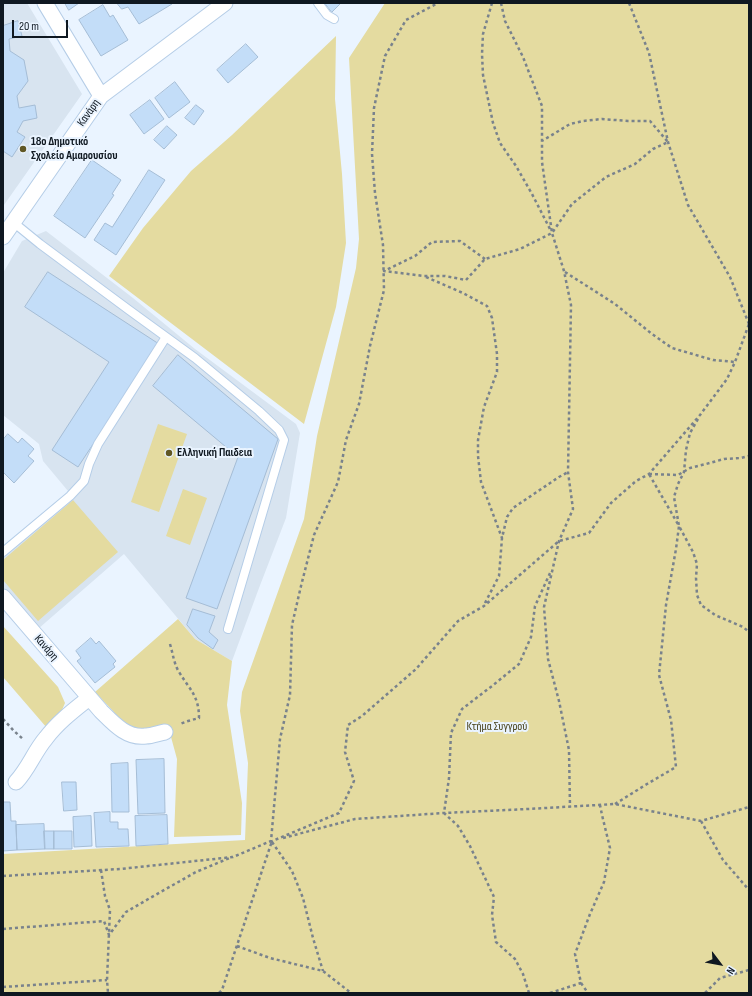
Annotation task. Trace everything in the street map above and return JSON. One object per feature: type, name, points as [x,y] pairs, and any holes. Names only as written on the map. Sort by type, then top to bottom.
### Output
[{"type":"street","points":[[45,3],[101,96]]},
{"type":"street","name":"Κανάρη","points":[[3,237],[101,96],[225,3]]},
{"type":"street","name":"Κανάρη","points":[[3,597],[89,698],[111,721],[123,731],[135,736],[146,736],[165,732]]},
{"type":"street","points":[[16,782],[26,769],[38,748],[54,728],[89,698]]},
{"type":"lane","points":[[318,3],[327,15],[334,19]]},
{"type":"lane","points":[[13,222],[122,306],[195,358],[259,410],[279,430],[284,440],[228,629]]},
{"type":"lane","points":[[3,552],[70,496],[84,481],[89,464],[98,444],[166,337]]},
{"type":"path","points":[[219,993],[223,991],[272,841],[280,739],[290,694],[292,625],[314,535],[338,482],[346,440],[359,404],[370,346],[384,290],[383,245],[375,193],[372,154],[374,108],[385,56],[406,20],[438,3]]},
{"type":"path","points":[[492,3],[483,34],[482,54],[483,75],[493,123],[500,143],[516,166],[552,233]]},
{"type":"path","points":[[501,3],[505,21],[523,57],[542,106],[542,162],[552,233],[564,271],[570,305],[568,472],[573,509],[559,541],[544,607],[548,658],[560,701],[569,750],[570,807]]},
{"type":"path","points":[[3,876],[120,869],[233,857],[339,813],[354,781],[345,752],[348,725],[362,716],[416,669],[458,621],[484,606],[559,541],[589,533],[611,503],[636,481],[649,474],[700,415],[727,378],[735,362],[749,324],[730,277],[688,204],[668,142],[649,53],[629,3]]},
{"type":"path","points":[[542,142],[570,124],[602,119],[650,121],[668,142]]},
{"type":"path","points":[[384,271],[424,276],[445,276],[466,280],[485,259],[520,250],[552,233],[572,204],[606,177],[635,164],[653,149],[668,142]]},
{"type":"path","points":[[384,271],[415,256],[432,242],[460,241],[485,259]]},
{"type":"path","points":[[564,271],[615,304],[672,348],[713,360],[735,362]]},
{"type":"path","points":[[424,276],[463,293],[487,306],[492,318],[497,354],[497,372],[484,407],[478,440],[478,456],[481,482],[502,538]]},
{"type":"path","points":[[615,804],[676,767],[671,720],[659,675],[666,605],[679,526],[674,497],[684,472],[686,450],[690,433],[700,415]]},
{"type":"path","points":[[649,474],[678,475],[690,468],[724,459],[749,456]]},
{"type":"path","points":[[484,606],[499,576],[502,538],[507,518],[513,508],[568,472]]},
{"type":"path","points":[[649,474],[694,552],[697,564],[697,594],[701,605],[715,615],[743,627],[749,632]]},
{"type":"path","points":[[444,813],[449,778],[451,733],[462,709],[519,664],[531,637],[535,606],[554,565]]},
{"type":"path","points":[[170,644],[179,671],[195,696],[199,707],[199,718]]},
{"type":"path","points":[[3,719],[23,739],[38,748]]},
{"type":"path","points":[[110,935],[126,912],[196,872],[272,841],[355,819],[615,804],[701,821],[749,807]]},
{"type":"path","points":[[588,993],[581,983],[575,954],[604,882],[610,848],[600,805]]},
{"type":"path","points":[[444,813],[458,826],[470,846],[494,897],[492,915],[496,942],[515,959],[523,974],[529,993]]},
{"type":"path","points":[[701,821],[723,860],[749,890]]},
{"type":"path","points":[[272,841],[292,871],[303,898],[323,972]]},
{"type":"path","points":[[102,870],[105,896],[110,910],[107,980],[108,993]]},
{"type":"path","points":[[3,929],[104,921],[110,935]]},
{"type":"path","points":[[237,946],[270,958],[323,972],[351,993]]},
{"type":"path","points":[[705,993],[720,978],[749,970]]},
{"type":"path","points":[[3,987],[107,980]]},
{"type":"path","points":[[550,993],[581,983]]},
{"type":"shaded area","name":"18ο Δημοτικό Σχολείο Αμαρουσίου","points":[[3,3],[27,3],[82,94],[4,205]]},
{"type":"shaded area","name":"Ελληνική Παιδεια","points":[[46,231],[133,298],[195,349],[296,424],[300,433],[286,518],[232,661],[195,639],[124,554],[38,629],[3,591],[3,556],[73,497],[43,461],[39,444],[3,415],[3,273],[22,241]]},
{"type":"green space","name":"Κτήμα Συγγρού","points":[[385,3],[749,3],[749,993],[3,993],[3,854],[245,840],[248,763],[240,711],[242,692],[304,519],[317,436],[356,268],[359,239],[349,58]]},
{"type":"green space","points":[[336,36],[335,99],[342,174],[346,243],[336,307],[304,424],[109,276],[143,228],[191,171],[232,135]]},
{"type":"green space","points":[[158,424],[187,434],[159,512],[131,502]]},
{"type":"green space","points":[[183,489],[207,498],[190,545],[166,536]]},
{"type":"green space","points":[[73,500],[118,552],[38,621],[3,580],[3,560]]},
{"type":"green space","points":[[178,619],[195,639],[232,661],[227,705],[242,803],[241,835],[174,837],[177,759],[171,737],[132,739],[113,711],[95,692]]},
{"type":"green space","points":[[3,626],[58,687],[65,703],[62,710],[47,728],[3,677]]},
{"type":"building","points":[[65,3],[79,3],[69,10]]},
{"type":"building","points":[[117,3],[172,4],[139,24],[128,7],[122,9]]},
{"type":"building","points":[[325,3],[341,3],[332,12]]},
{"type":"building","points":[[103,5],[110,17],[113,15],[128,40],[101,56],[79,20]]},
{"type":"building","points":[[18,21],[22,36],[9,39],[10,51],[24,60],[28,81],[17,96],[19,108],[35,105],[37,118],[23,121],[17,132],[25,137],[12,157],[3,151],[3,26]]},
{"type":"building","points":[[246,44],[258,57],[228,83],[217,70]]},
{"type":"building","points":[[175,82],[190,102],[169,118],[155,98]]},
{"type":"building","points":[[150,100],[164,119],[144,134],[130,115]]},
{"type":"building","points":[[196,105],[204,111],[194,125],[185,118]]},
{"type":"building","points":[[167,126],[177,135],[164,149],[154,140]]},
{"type":"building","points":[[92,160],[121,180],[112,194],[114,195],[85,238],[54,216]]},
{"type":"building","points":[[149,170],[165,180],[116,255],[94,240],[105,223],[112,227]]},
{"type":"building","points":[[48,272],[159,344],[78,467],[52,450],[109,362],[25,307]]},
{"type":"building","points":[[178,355],[278,439],[217,609],[186,598],[238,457],[153,386]]},
{"type":"building","points":[[8,434],[18,443],[22,438],[34,449],[28,456],[34,461],[14,483],[3,472],[3,440]]},
{"type":"building","points":[[193,609],[215,616],[209,632],[218,640],[213,649],[198,638],[187,625]]},
{"type":"building","points":[[91,638],[96,644],[99,641],[116,661],[113,664],[115,667],[95,683],[77,661],[81,658],[76,651]]},
{"type":"building","points":[[164,759],[165,813],[138,814],[136,760]]},
{"type":"building","points":[[128,763],[129,812],[112,812],[111,764]]},
{"type":"building","points":[[62,782],[76,782],[77,810],[64,811]]},
{"type":"building","points":[[3,802],[10,802],[11,821],[16,821],[17,850],[3,851]]},
{"type":"building","points":[[110,812],[110,822],[118,822],[118,829],[128,829],[129,846],[96,847],[94,813]]},
{"type":"building","points":[[167,815],[168,844],[136,846],[135,816]]},
{"type":"building","points":[[91,816],[92,846],[74,847],[73,817]]},
{"type":"building","points":[[44,824],[45,849],[17,850],[16,825]]},
{"type":"building","points":[[44,831],[54,831],[54,849],[45,849]]},
{"type":"building","points":[[54,831],[72,831],[72,849],[54,849]]},
{"type":"place","name":"18ο Δημοτικό Σχολείο Αμαρουσίου","points":[[23,149]]},
{"type":"place","name":"Ελληνική Παιδεια","points":[[169,453]]}]
